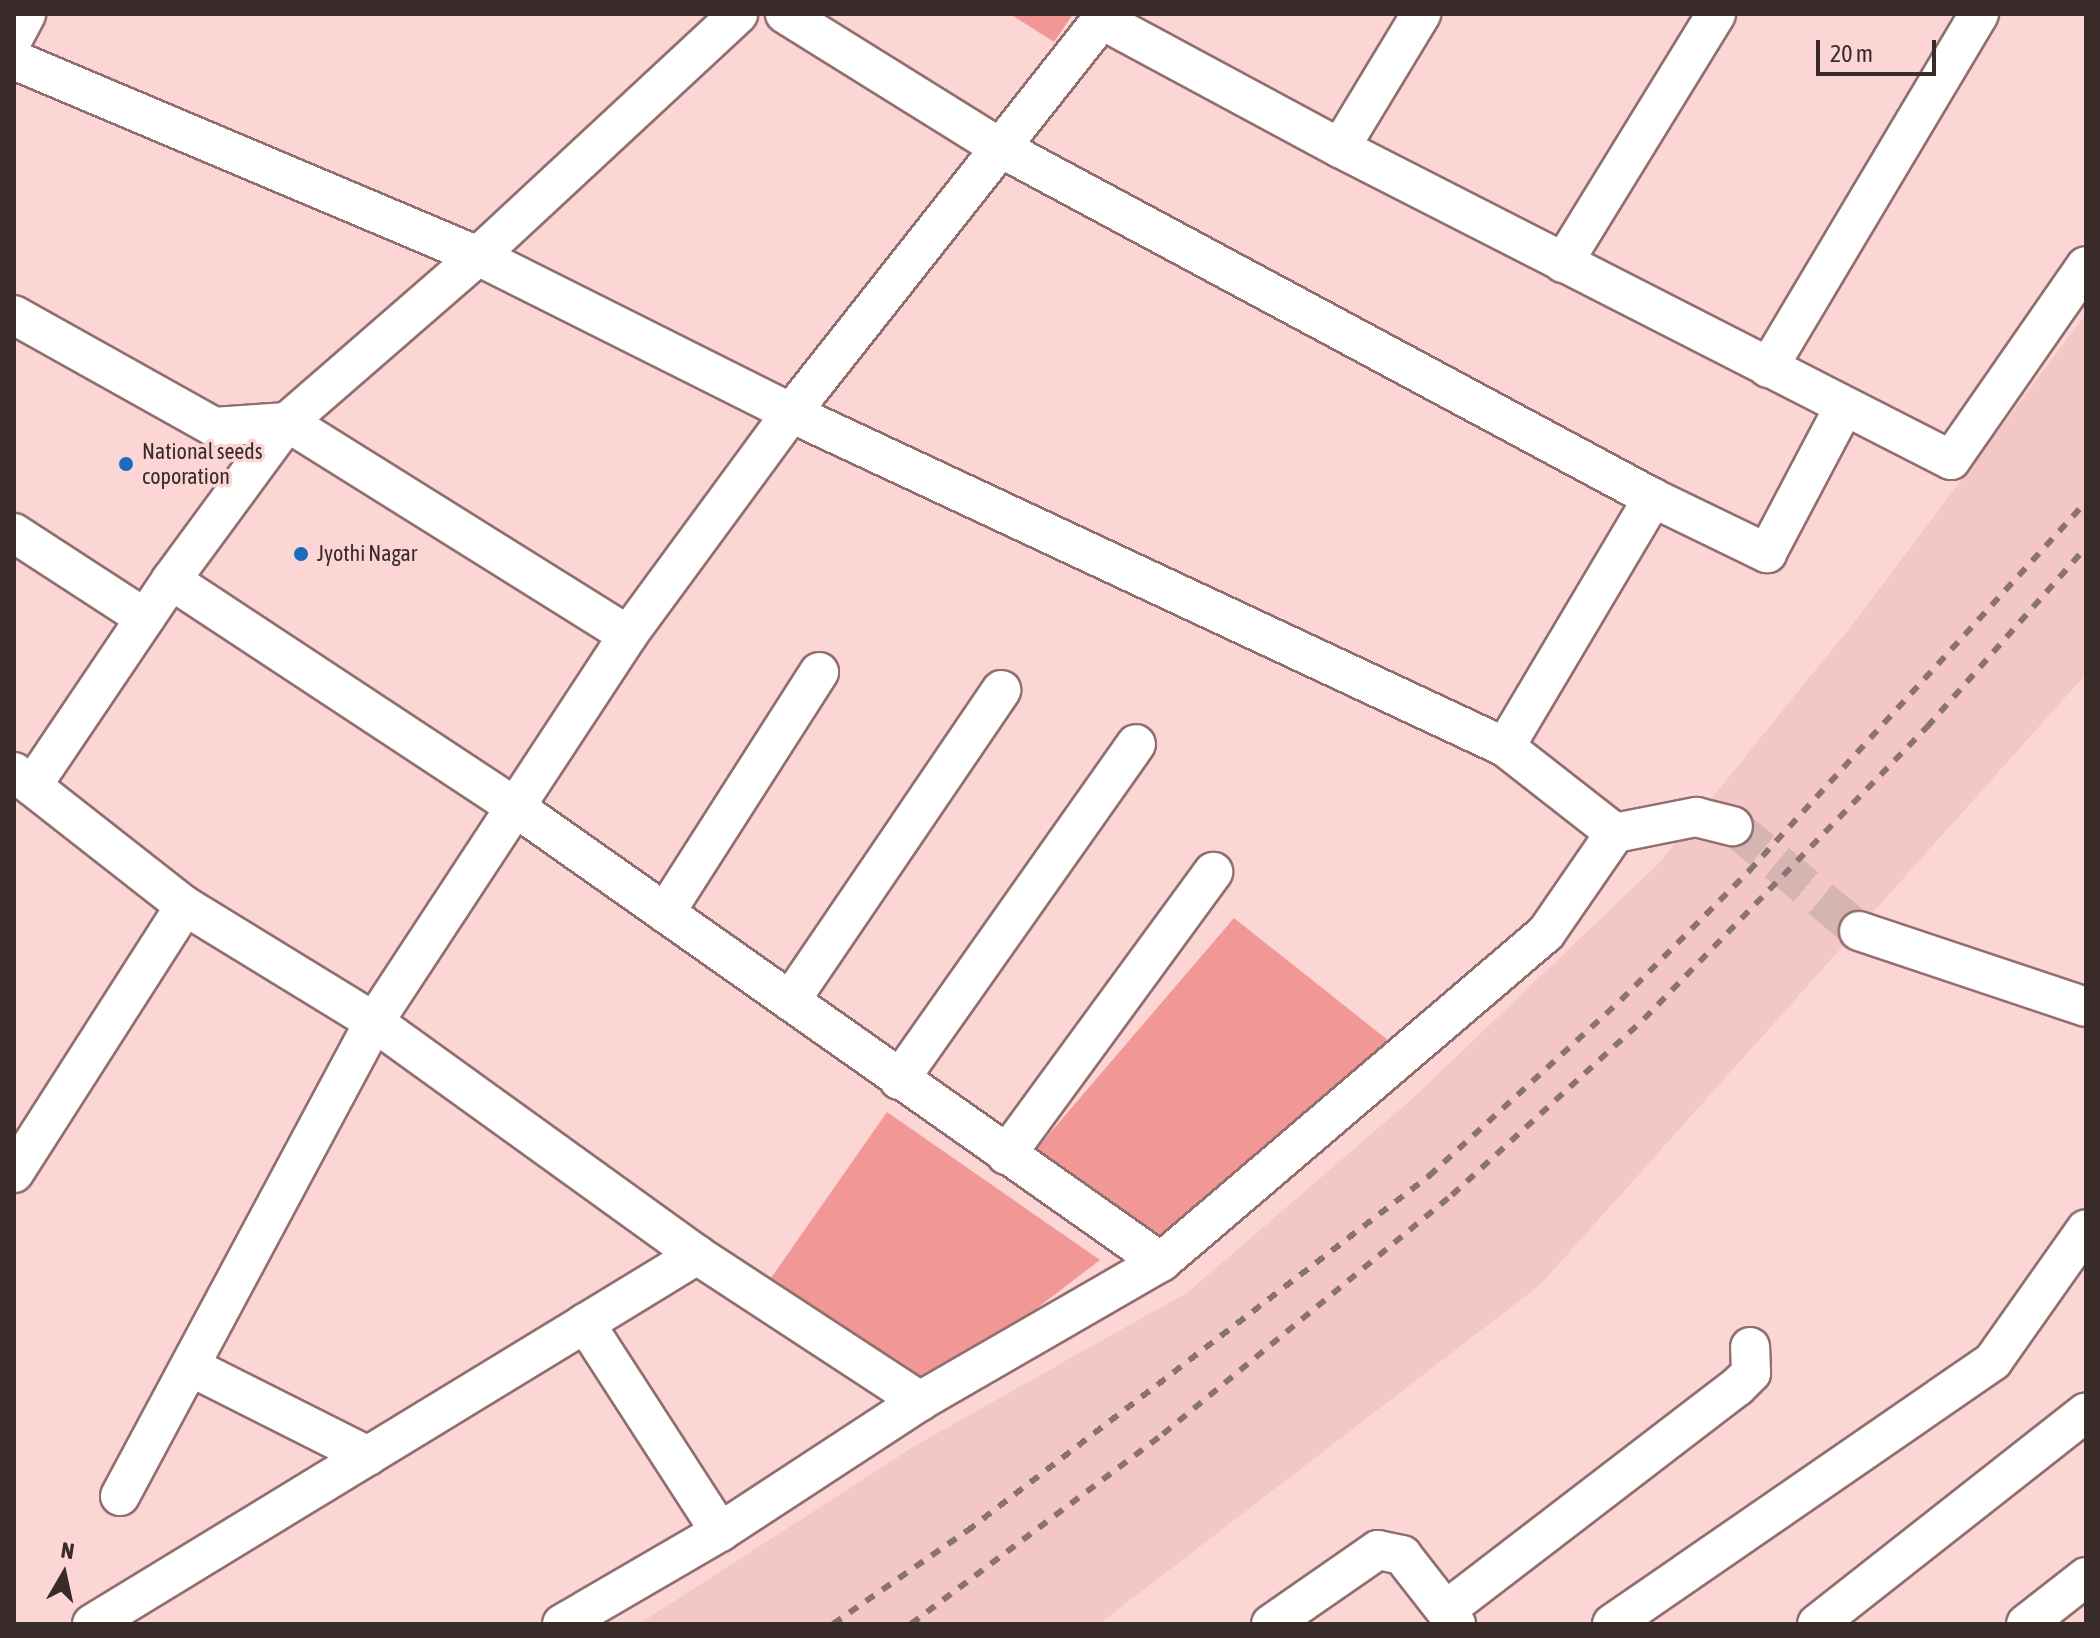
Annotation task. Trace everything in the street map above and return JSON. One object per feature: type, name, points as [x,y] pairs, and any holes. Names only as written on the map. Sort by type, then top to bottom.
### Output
[{"type":"street","points":[[14,37],[26,14]]},
{"type":"street","points":[[738,14],[478,256],[287,422],[23,779],[185,906],[374,1022],[697,1255],[920,1401]]},
{"type":"street","points":[[785,14],[997,146],[1653,498],[1767,553],[1844,407]]},
{"type":"street","points":[[1340,148],[1421,14]]},
{"type":"street","points":[[1563,263],[1716,14]]},
{"type":"street","points":[[1768,368],[1979,14]]},
{"type":"street","points":[[120,1496],[193,1368],[374,1022],[628,635],[791,413],[997,146],[1104,17],[1340,148],[1951,460],[2086,266]]},
{"type":"street","points":[[14,60],[478,256],[791,413],[1505,747],[1615,833]]},
{"type":"street","points":[[14,315],[214,427],[287,422],[628,635]]},
{"type":"street","points":[[1505,747],[1653,498]]},
{"type":"street","points":[[14,533],[145,618]]},
{"type":"street","points":[[171,580],[515,807],[1161,1262]]},
{"type":"street","points":[[665,913],[819,672]]},
{"type":"street","points":[[790,1001],[1001,690]]},
{"type":"street","points":[[899,1080],[1136,744]]},
{"type":"street","points":[[562,1624],[720,1532],[920,1401],[1161,1262],[1546,933],[1615,833],[1696,817],[1733,826]]},
{"type":"street","points":[[1006,1155],[1213,872]]},
{"type":"street","points":[[14,1173],[185,906]]},
{"type":"street","points":[[1859,931],[2026,983],[2086,1007]]},
{"type":"street","points":[[1612,1624],[1993,1361],[2086,1229]]},
{"type":"street","points":[[92,1624],[697,1255]]},
{"type":"street","points":[[585,1323],[720,1532]]},
{"type":"street","points":[[1271,1624],[1378,1550],[1402,1555],[1451,1617],[1737,1387],[1751,1373],[1750,1347]]},
{"type":"street","points":[[193,1368],[368,1456]]},
{"type":"street","points":[[1817,1624],[2086,1412]]},
{"type":"street","points":[[2026,1624],[2086,1577]]},
{"type":"shaded area","points":[[1010,14],[1073,14],[1054,42]]},
{"type":"shaded area","points":[[2086,314],[2086,674],[1540,1285],[1099,1624],[639,1624],[918,1444],[1188,1292],[1412,1099],[1660,862],[1856,620]]},
{"type":"shaded area","points":[[1234,918],[1389,1041],[1159,1245],[1032,1154]]},
{"type":"shaded area","points":[[887,1112],[1100,1260],[921,1397],[764,1288]]},
{"type":"tunnel","points":[[1733,826],[1859,931]]},
{"type":"railway","points":[[833,1624],[967,1531],[1429,1176],[1621,1000],[1749,871],[2086,502]]},
{"type":"railway","points":[[911,1624],[1163,1434],[1452,1195],[1644,1019],[1927,727],[2086,547]]},
{"type":"place","name":"National seeds coporation","points":[[126,464]]},
{"type":"place","name":"Jyothi Nagar","points":[[301,554]]}]
